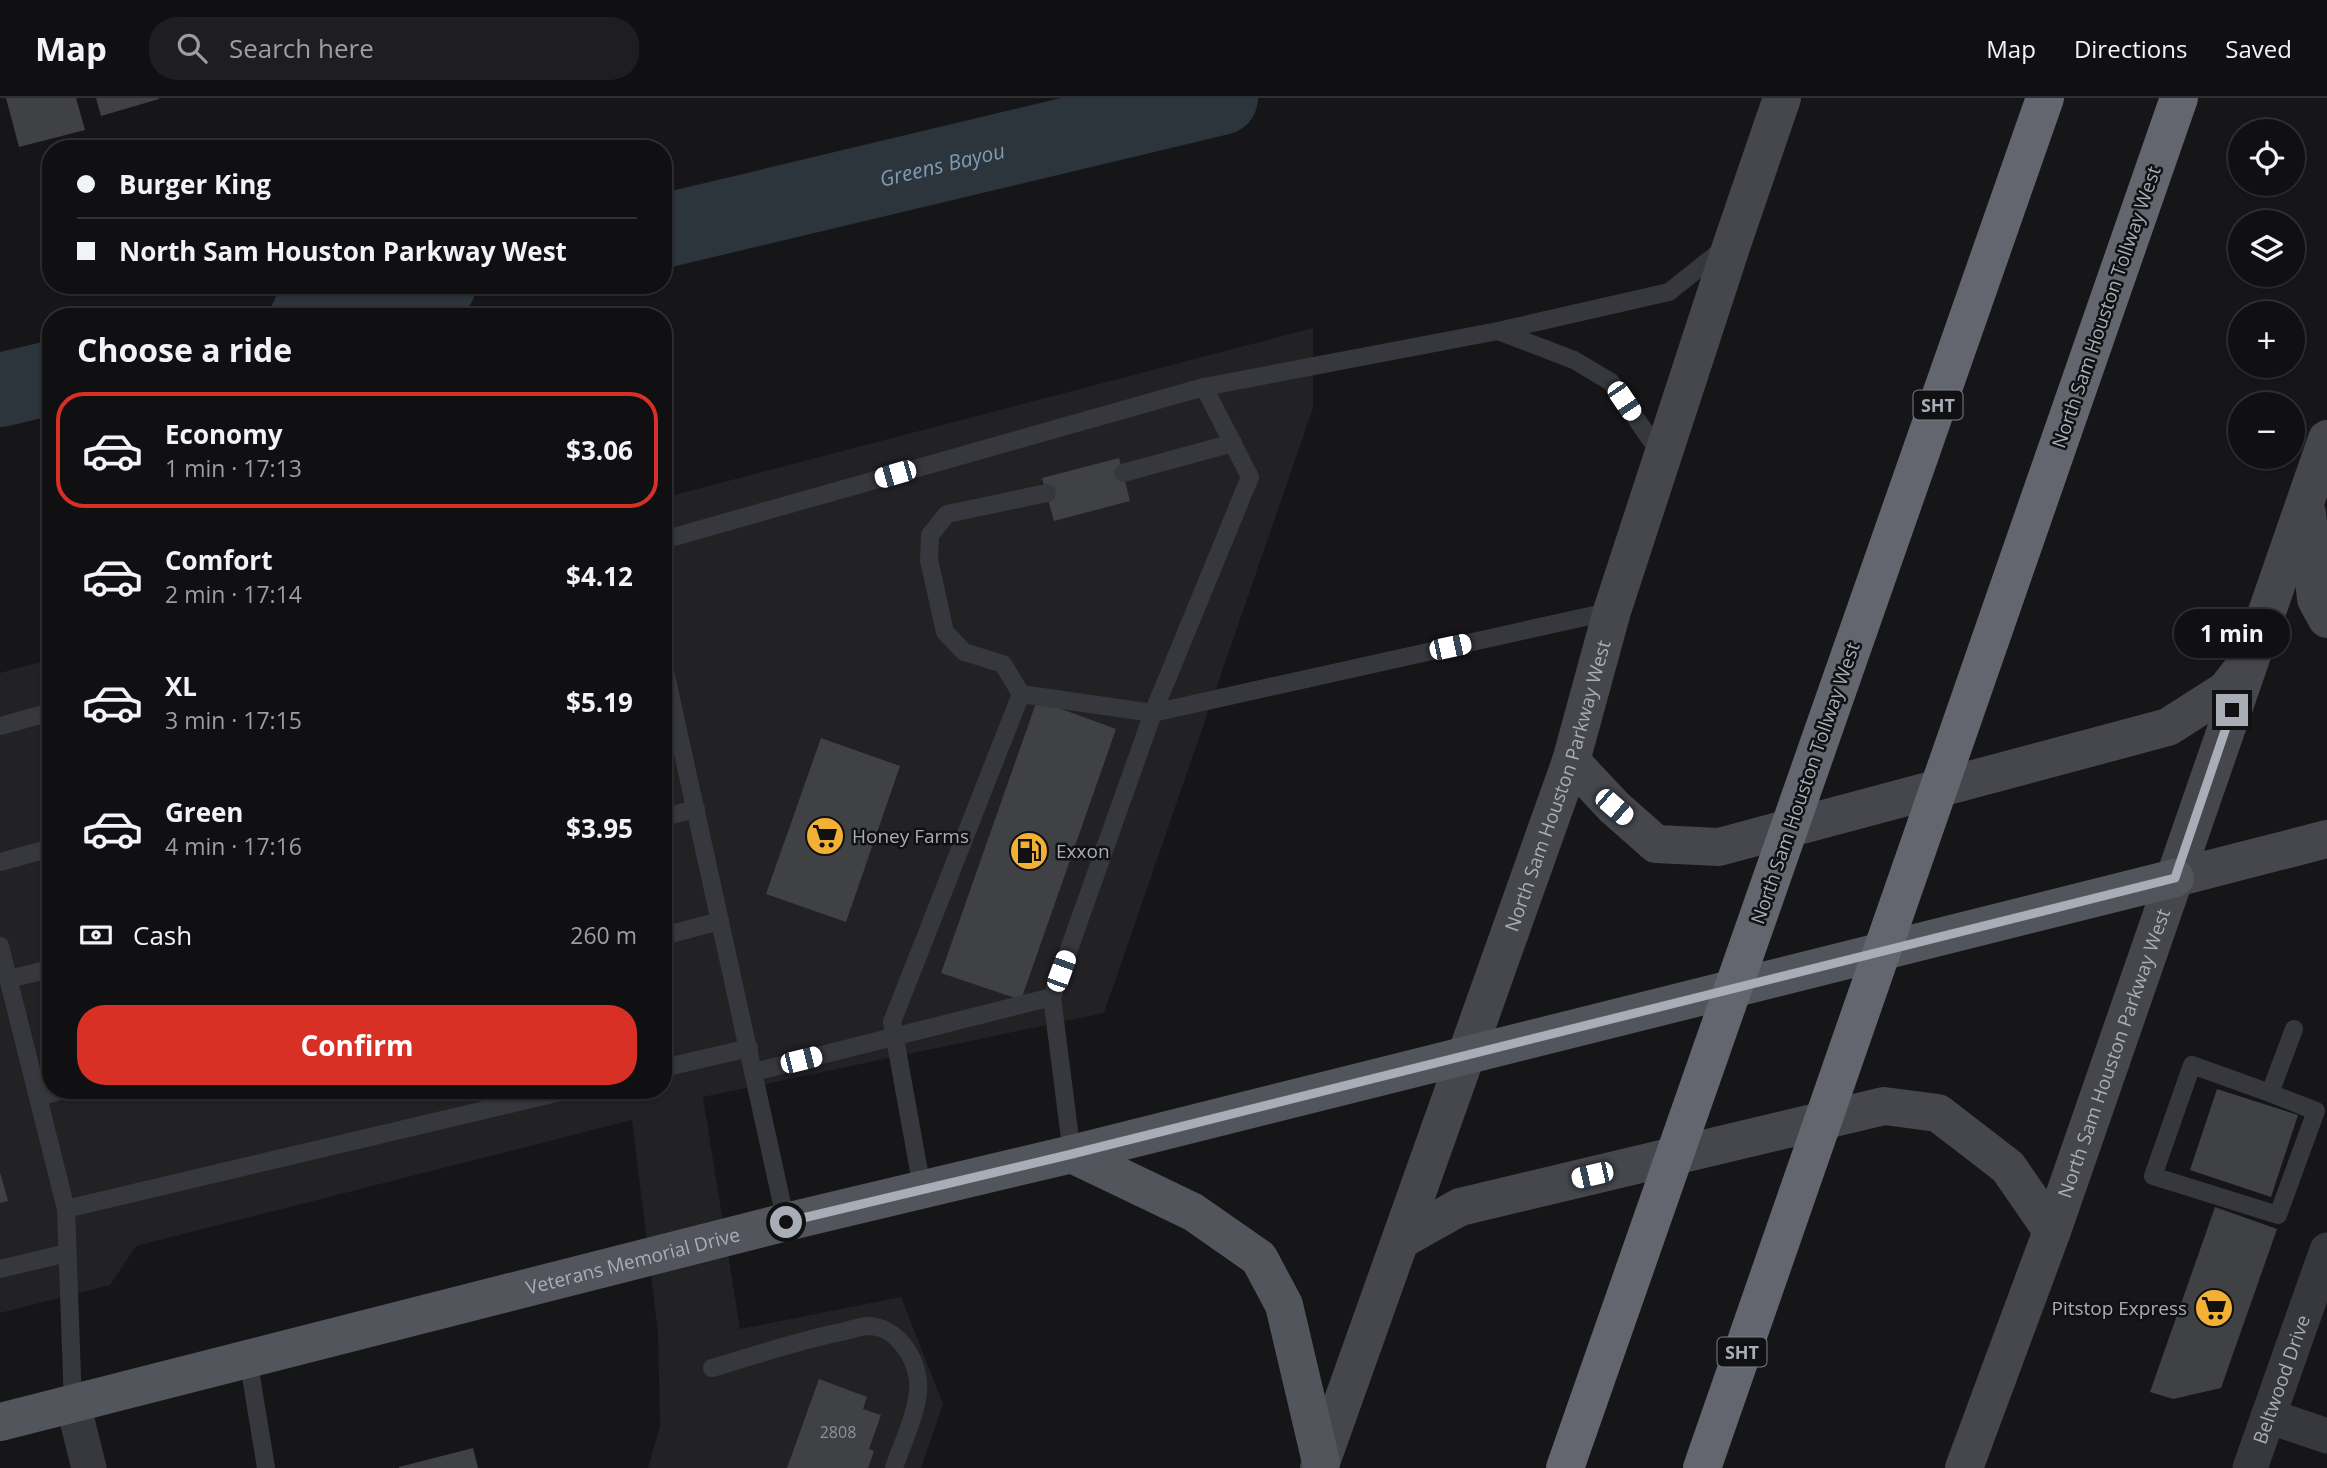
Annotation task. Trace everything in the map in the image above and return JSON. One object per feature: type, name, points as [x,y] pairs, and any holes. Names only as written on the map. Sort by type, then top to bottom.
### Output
[{"type":"highway","name":"North Sam Houston Tollway West","points":[[1702,1468],[2179,98]]},
{"type":"highway","name":"North Sam Houston Tollway West","points":[[1565,1468],[2043,104]]},
{"type":"main road","name":"North Sam Houston Parkway West","points":[[1320,1465],[1571,761],[1612,611],[1782,98]]},
{"type":"main road","name":"North Sam Houston Parkway West","points":[[1964,1468],[2052,1231],[2327,439]]},
{"type":"main road","points":[[2306,500],[2316,599],[2327,619]]},
{"type":"main road","points":[[1571,761],[1614,807],[1656,844],[1719,847],[2168,727],[2226,690],[2250,659]]},
{"type":"main road","name":"Veterans Memorial Drive","points":[[0,1422],[786,1222],[1072,1154],[2327,839]]},
{"type":"main road","points":[[1401,1240],[1460,1207],[1884,1106],[1938,1113],[2008,1167],[2052,1231]]},
{"type":"main road","points":[[1072,1154],[1193,1212],[1259,1258],[1284,1305],[1320,1465]]},
{"type":"street","name":"Beltwood Drive","points":[[2250,1468],[2327,1250]]},
{"type":"street","points":[[73,1404],[89,1468]]},
{"type":"street","points":[[2268,1416],[2327,1436]]},
{"type":"lane","points":[[672,537],[1204,387],[1498,331],[1669,292],[1733,240]]},
{"type":"lane","points":[[1498,331],[1574,360],[1611,382],[1663,458]]},
{"type":"lane","points":[[1072,1154],[1052,997],[1153,713],[1250,477],[1204,387]]},
{"type":"lane","points":[[1123,473],[1233,443]]},
{"type":"lane","points":[[1021,694],[1003,664],[964,652],[945,632],[929,560],[930,535],[947,514],[1046,493]]},
{"type":"lane","points":[[1021,694],[1153,713],[1612,611]]},
{"type":"lane","points":[[922,1188],[892,1022],[1021,694]]},
{"type":"lane","points":[[672,708],[786,1222]]},
{"type":"lane","points":[[0,726],[42,714]]},
{"type":"lane","points":[[672,815],[696,809]]},
{"type":"lane","points":[[0,862],[42,850]]},
{"type":"lane","points":[[672,934],[720,921]]},
{"type":"lane","points":[[0,946],[66,1209],[73,1404]]},
{"type":"lane","points":[[8,979],[42,971]]},
{"type":"lane","points":[[754,1072],[1052,997]]},
{"type":"lane","points":[[2270,1093],[2294,1029]]},
{"type":"lane","points":[[672,1066],[749,1048]]},
{"type":"lane","points":[[2192,1065],[2270,1093],[2316,1111],[2278,1215],[2153,1176],[2192,1065]]},
{"type":"lane","points":[[38,1097],[42,1096]]},
{"type":"lane","points":[[66,1209],[531,1099]]},
{"type":"lane","points":[[0,1269],[67,1253]]},
{"type":"lane","points":[[712,1368],[824,1336],[869,1326],[883,1330],[908,1350],[919,1379],[918,1395],[894,1468]]},
{"type":"lane","points":[[248,1358],[266,1468]]},
{"type":"shaded area","points":[[1313,328],[1313,408],[1104,1013],[703,1097],[740,1329],[901,1297],[943,1404],[921,1468],[648,1468],[660,1427],[658,1333],[632,1120],[136,1246],[110,1285],[0,1313],[0,673],[42,661],[42,1099],[672,1099],[672,496]]},
{"type":"building","points":[[6,98],[76,98],[85,130],[19,147]]},
{"type":"building","points":[[96,98],[159,98],[159,99],[101,116]]},
{"type":"building","points":[[1119,458],[1130,501],[1054,521],[1042,478]]},
{"type":"building","name":"Exxon","points":[[1037,700],[1116,729],[1021,1000],[941,973]]},
{"type":"building","points":[[821,738],[900,766],[846,922],[766,894]]},
{"type":"building","points":[[2217,1089],[2298,1115],[2271,1197],[2190,1170]]},
{"type":"building","points":[[0,1172],[8,1201],[0,1203]]},
{"type":"building","name":"Pitstop Express","points":[[2215,1207],[2277,1229],[2221,1388],[2173,1399],[2150,1392]]},
{"type":"building","points":[[819,1379],[867,1397],[863,1409],[881,1415],[869,1449],[874,1451],[868,1468],[787,1468]]},
{"type":"building","points":[[473,1448],[478,1468],[399,1468],[399,1467]]},
{"type":"waterway","name":"Greens Bayou","points":[[672,229],[1221,98]]},
{"type":"waterway","name":"Greens Bayou","points":[[344,308],[402,294]]},
{"type":"waterway","name":"Greens Bayou","points":[[0,390],[42,380]]},
{"type":"place","name":"Honey Farms","points":[[825,836]]},
{"type":"place","name":"Exxon","points":[[1029,851]]},
{"type":"place","name":"Pitstop Express","points":[[2214,1308]]},
{"type":"route","points":[[786,1222],[1072,1154],[2175,878],[2232,710]]}]
